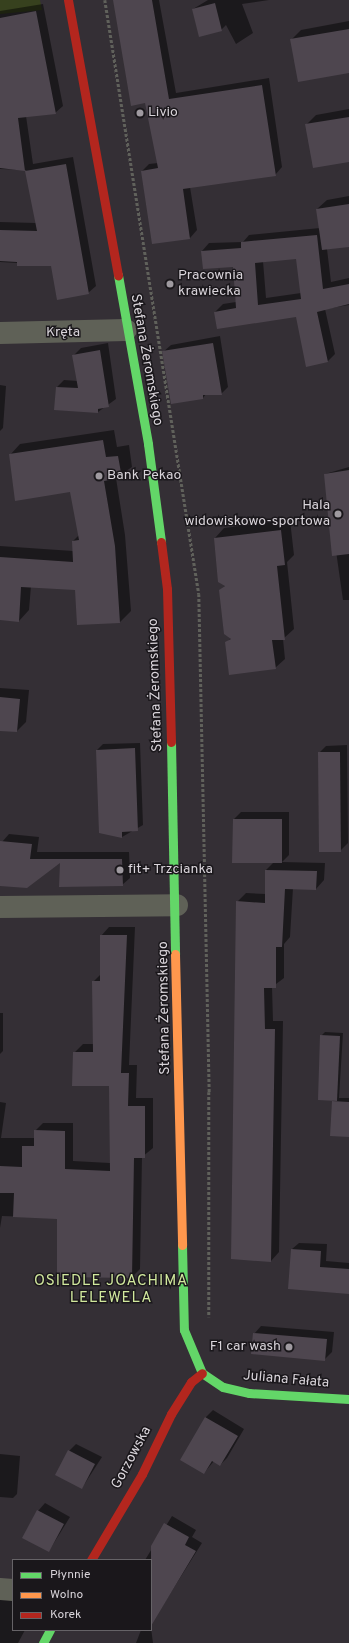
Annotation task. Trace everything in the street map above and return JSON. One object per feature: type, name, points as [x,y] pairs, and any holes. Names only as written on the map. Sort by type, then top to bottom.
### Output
[{"type":"main road","name":"Stefana Żeromskiego","points":[[68,0],[126,330],[148,444],[167,589],[177,905],[183,1303],[186,1337],[202,1373]]},
{"type":"main road","name":"Juliana Fałata","points":[[202,1373],[223,1387],[249,1393],[349,1399]]},
{"type":"main road","name":"Gorzowska","points":[[92,1559],[142,1474],[172,1414],[191,1382],[202,1373]]},
{"type":"main road","points":[[42,1643],[49,1631]]},
{"type":"street","name":"Kręta","points":[[0,333],[126,330]]},
{"type":"street","points":[[0,907],[177,905]]},
{"type":"street","points":[[0,1589],[12,1590]]},
{"type":"green space","points":[[0,0],[40,0],[42,10],[0,14]]},
{"type":"building","points":[[113,0],[152,0],[169,99],[262,85],[276,176],[183,189],[190,239],[152,244],[141,171],[158,168],[145,103],[131,106]]},
{"type":"building","points":[[215,3],[222,31],[199,37],[192,9]]},
{"type":"building","points":[[36,11],[56,114],[18,118],[25,171],[0,168],[0,18]]},
{"type":"building","points":[[349,29],[349,73],[298,82],[290,39]]},
{"type":"building","points":[[349,117],[349,162],[313,168],[305,124]]},
{"type":"building","points":[[66,164],[89,294],[57,300],[51,266],[17,266],[17,262],[0,261],[0,230],[37,231],[25,171]]},
{"type":"building","points":[[349,204],[349,247],[322,250],[316,209]]},
{"type":"building","points":[[317,235],[323,289],[349,284],[349,304],[317,312],[328,362],[306,367],[296,317],[217,329],[214,312],[236,308],[233,267],[203,269],[201,251],[241,248],[241,242]],"holes":[[[296,259],[301,299],[258,305],[255,263]]]},
{"type":"building","points":[[213,343],[222,395],[203,395],[203,399],[171,404],[162,351]]},
{"type":"building","points":[[100,350],[109,407],[98,409],[98,413],[54,410],[56,387],[78,388],[72,355]]},
{"type":"building","points":[[103,440],[106,457],[118,456],[122,478],[104,481],[115,546],[120,623],[77,625],[75,590],[21,587],[19,622],[0,620],[0,557],[73,562],[72,541],[79,540],[70,492],[15,501],[9,454]]},
{"type":"building","name":"Hala widowiskowo-sportowa","points":[[349,470],[349,554],[332,556],[324,474]]},
{"type":"building","points":[[281,530],[285,565],[277,566],[285,640],[272,640],[276,669],[229,675],[225,642],[231,639],[224,634],[219,590],[225,586],[218,582],[214,538]]},
{"type":"building","points":[[0,697],[20,699],[17,732],[0,731]]},
{"type":"building","points":[[135,748],[138,831],[122,832],[122,838],[99,833],[96,750]]},
{"type":"building","points":[[318,752],[340,752],[341,852],[319,852]]},
{"type":"building","points":[[233,819],[282,819],[282,863],[232,863]]},
{"type":"building","points":[[0,841],[32,844],[30,859],[122,859],[123,886],[59,887],[60,863],[27,888],[0,886]]},
{"type":"building","points":[[265,870],[317,871],[316,890],[285,889],[282,947],[276,947],[276,988],[264,988],[265,1029],[275,1029],[271,1262],[231,1259],[236,901],[265,903]]},
{"type":"building","points":[[100,935],[127,935],[121,1073],[129,1073],[128,1106],[145,1106],[145,1158],[134,1158],[132,1278],[57,1277],[57,1219],[13,1217],[14,1193],[0,1193],[0,1166],[22,1167],[22,1146],[34,1146],[34,1130],[65,1131],[65,1169],[110,1171],[109,1086],[72,1086],[73,1052],[93,1052],[92,981],[100,981]]},
{"type":"building","points":[[320,1035],[340,1036],[337,1101],[318,1100]]},
{"type":"building","points":[[332,1101],[349,1102],[349,1137],[330,1136]]},
{"type":"building","points":[[291,1249],[321,1251],[320,1267],[349,1269],[349,1294],[288,1289]]},
{"type":"building","name":"F1 car wash","points":[[253,1333],[327,1339],[325,1361],[251,1354]]},
{"type":"building","points":[[205,1417],[238,1436],[220,1466],[212,1461],[204,1474],[180,1460]]},
{"type":"building","points":[[68,1450],[95,1464],[82,1489],[55,1475]]},
{"type":"building","points":[[37,1510],[64,1524],[49,1552],[22,1538]]},
{"type":"building","points":[[164,1523],[189,1537],[185,1545],[196,1551],[152,1624],[152,1559],[151,1546]]},
{"type":"traffic: fast","points":[[118,275],[148,444],[161,542]]},
{"type":"traffic: fast","points":[[171,742],[175,954]]},
{"type":"traffic: fast","points":[[182,1245],[184,1330],[202,1373],[223,1387],[249,1393],[349,1399]]},
{"type":"traffic: fast","points":[[43,1643],[49,1631]]},
{"type":"traffic: slow","points":[[175,954],[182,1245]]},
{"type":"traffic: jam","points":[[68,0],[118,275]]},
{"type":"traffic: jam","points":[[161,542],[167,589],[171,742]]},
{"type":"traffic: jam","points":[[92,1559],[142,1474],[171,1414],[191,1382],[202,1373]]},
{"type":"place","name":"Livio","points":[[140,113]]},
{"type":"place","name":"Pracownia krawiecka","points":[[170,284]]},
{"type":"place","name":"Bank Pekao","points":[[99,476]]},
{"type":"place","name":"Hala widowiskowo-sportowa","points":[[338,514]]},
{"type":"place","name":"fit+ Trzcianka","points":[[120,870]]},
{"type":"place","name":"F1 car wash","points":[[289,1347]]},
{"type":"district","name":"OSIEDLE JOACHIMA LELEWELA","points":[[111,1290]]}]
